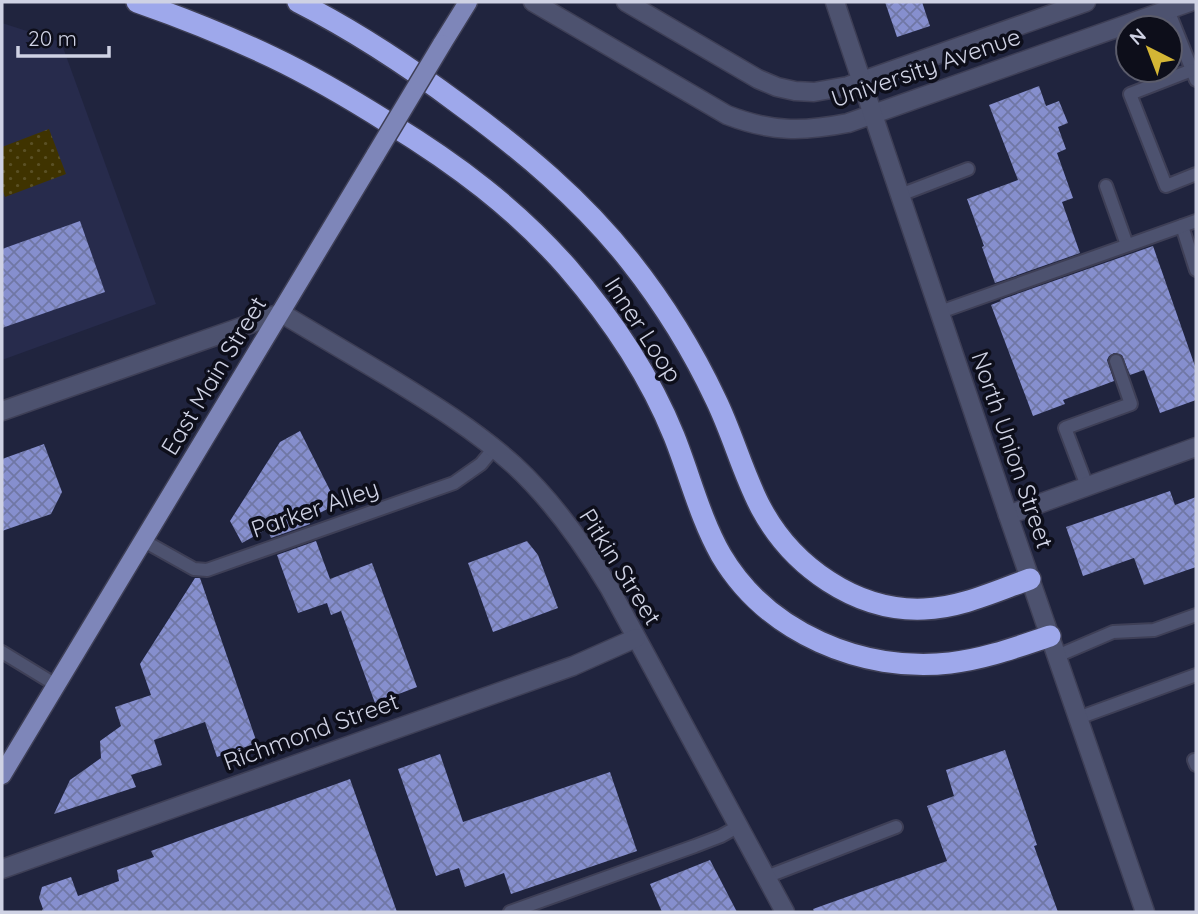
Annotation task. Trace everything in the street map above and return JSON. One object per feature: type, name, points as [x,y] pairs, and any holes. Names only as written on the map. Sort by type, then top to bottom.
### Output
[{"type":"highway","name":"Inner Loop","points":[[137,2],[275,58],[357,103],[463,171],[528,226],[603,310],[634,357],[674,435],[705,522],[722,555],[731,570],[754,595],[783,621],[839,650],[881,662],[902,664],[949,663],[1053,646]]},
{"type":"highway","name":"Inner Loop","points":[[298,2],[376,46],[423,77],[540,167],[599,224],[650,287],[685,342],[721,411],[754,492],[769,521],[790,548],[817,574],[850,594],[885,605],[925,610],[965,602],[1030,579]]},
{"type":"main road","name":"East Main Street","points":[[2,775],[468,2]]},
{"type":"main road","name":"University Avenue","points":[[533,2],[714,108],[745,122],[780,129],[803,130],[825,128],[873,115],[1190,2]]},
{"type":"main road","name":"University Avenue","points":[[626,2],[739,69],[777,87],[814,92],[863,82],[1086,2]]},
{"type":"main road","name":"North Union Street","points":[[835,2],[1145,912]]},
{"type":"main road","points":[[2,411],[281,313]]},
{"type":"main road","name":"Pitkin Street","points":[[281,313],[445,412],[494,448],[531,482],[582,543],[609,587],[785,912]]},
{"type":"main road","points":[[1008,515],[1196,447]]},
{"type":"main road","name":"Richmond Street","points":[[2,869],[573,666],[636,638]]},
{"type":"lane","points":[[1168,10],[1194,75],[1130,94],[1166,186],[1196,174]]},
{"type":"lane","points":[[900,195],[968,169]]},
{"type":"lane","points":[[1106,186],[1127,245]]},
{"type":"lane","points":[[940,312],[1196,221]]},
{"type":"lane","points":[[1182,226],[1196,270]]},
{"type":"lane","points":[[1087,486],[1065,428],[1131,404],[1116,361]]},
{"type":"lane","name":"Parker Alley","points":[[144,541],[194,569],[207,570],[454,483],[481,464],[494,448]]},
{"type":"lane","points":[[1053,646],[1113,632],[1154,630],[1196,614]]},
{"type":"lane","points":[[2,652],[56,685]]},
{"type":"lane","points":[[1078,718],[1196,675]]},
{"type":"lane","points":[[510,912],[695,846],[739,826]]},
{"type":"lane","points":[[766,877],[895,827]]},
{"type":"shaded area","points":[[2,23],[61,42],[156,304],[2,360]]},
{"type":"shaded area","points":[[49,129],[66,174],[5,197],[2,189],[2,147]]},
{"type":"building","points":[[885,2],[922,2],[930,26],[897,37]]},
{"type":"building","points":[[1039,86],[1046,106],[1059,101],[1068,123],[1058,127],[1066,149],[1057,153],[1073,198],[1062,202],[1080,253],[995,283],[967,199],[1018,180],[989,105]]},
{"type":"building","points":[[80,221],[105,292],[2,328],[2,249]]},
{"type":"building","points":[[1153,246],[1196,369],[1196,400],[1160,413],[1144,370],[1130,375],[1122,355],[1114,353],[1107,360],[1114,381],[1063,400],[1065,404],[1033,416],[991,305]]},
{"type":"building","points":[[300,431],[337,504],[308,519],[310,524],[271,538],[267,529],[242,543],[230,521],[280,442]]},
{"type":"building","points":[[44,444],[62,492],[51,514],[2,531],[2,459]]},
{"type":"building","points":[[1170,491],[1175,505],[1196,497],[1196,567],[1144,585],[1134,558],[1083,576],[1066,527]]},
{"type":"building","points":[[316,541],[330,579],[372,563],[417,687],[375,703],[341,611],[331,615],[327,603],[298,613],[277,555]]},
{"type":"building","points":[[527,541],[538,555],[558,608],[493,632],[468,563]]},
{"type":"building","points":[[195,578],[200,578],[257,743],[217,757],[205,722],[154,740],[162,765],[131,775],[136,787],[54,814],[70,780],[101,758],[100,741],[121,726],[115,707],[151,695],[140,664]]},
{"type":"building","points":[[1005,750],[1037,845],[1034,846],[1058,912],[814,912],[813,909],[947,861],[927,806],[954,796],[946,770]]},
{"type":"building","points":[[440,754],[463,822],[610,772],[637,851],[511,894],[504,873],[465,887],[459,868],[436,876],[398,769]]},
{"type":"building","points":[[350,779],[397,912],[42,912],[39,898],[42,887],[71,877],[78,896],[119,881],[117,870],[154,857],[151,851]]},
{"type":"building","points":[[710,860],[737,912],[662,912],[650,884]]}]
